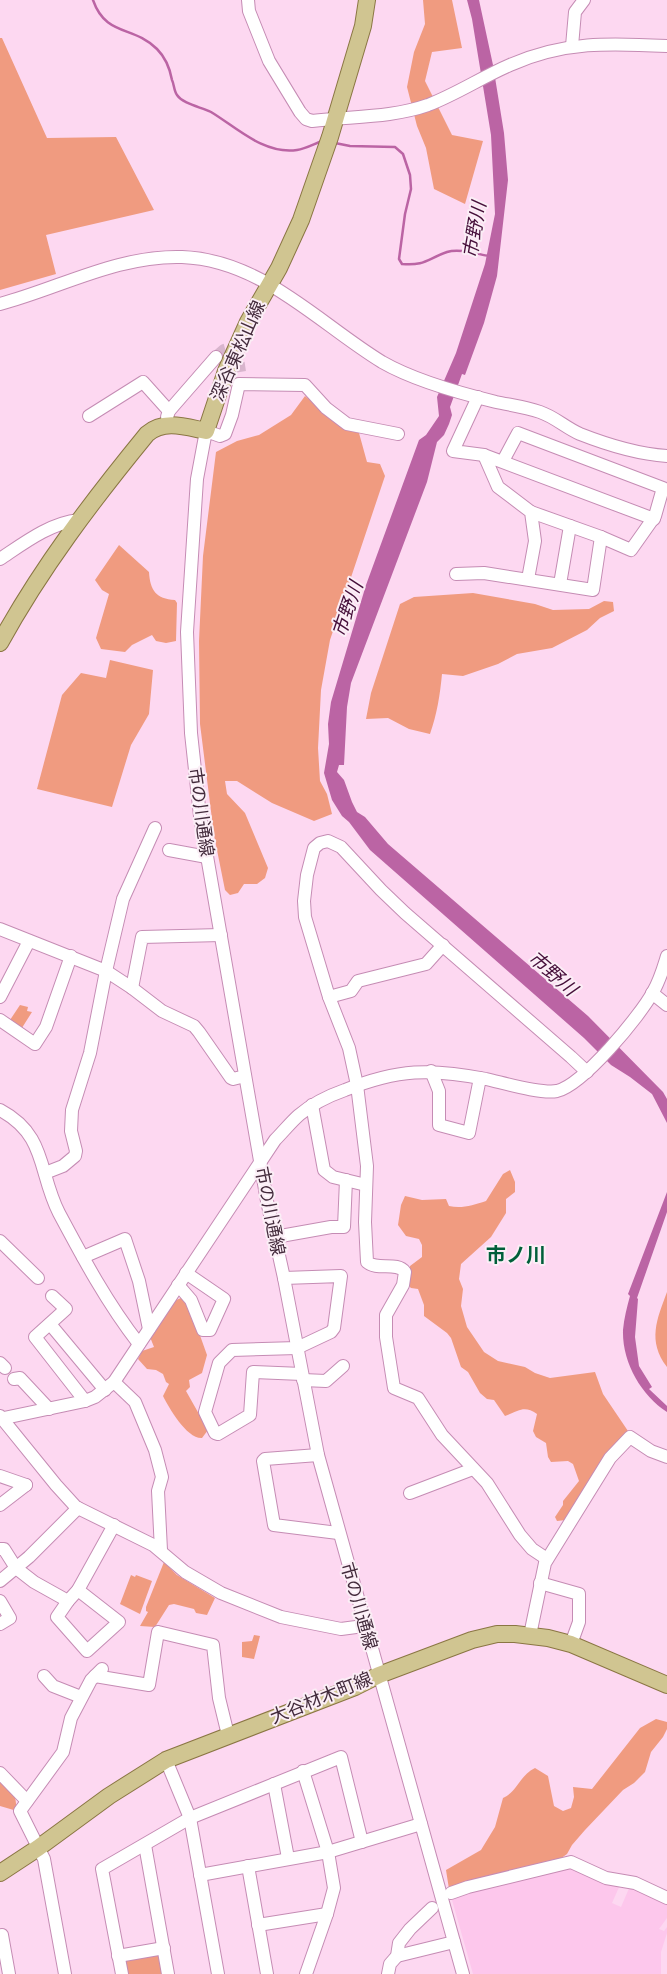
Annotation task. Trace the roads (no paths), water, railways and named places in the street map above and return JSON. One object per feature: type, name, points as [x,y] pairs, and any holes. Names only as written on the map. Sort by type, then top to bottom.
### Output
[{"type":"main road","name":"深谷東松山線","points":[[206,431],[226,371],[248,322],[294,238],[329,141],[363,26],[366,0]]},
{"type":"main road","points":[[0,643],[22,605],[79,520],[148,434],[168,418],[206,431]]},
{"type":"main road","name":"大谷材木町線","points":[[0,1873],[38,1848],[109,1796],[166,1760],[355,1688],[379,1675],[472,1640],[497,1634],[530,1635],[571,1644],[667,1685]]},
{"type":"street","points":[[248,0],[249,11],[269,61],[300,112],[306,119],[312,121],[394,114],[428,105],[467,88],[508,66],[548,51],[594,44],[667,46]]},
{"type":"street","points":[[572,46],[575,12],[584,0]]},
{"type":"street","points":[[0,304],[122,263],[166,257],[214,261],[244,271],[269,284],[383,362],[411,377],[474,396],[540,412],[580,434],[624,449],[667,456]]},
{"type":"street","points":[[89,416],[143,382],[168,418],[216,357]]},
{"type":"street","points":[[206,431],[220,436],[225,434],[232,415],[239,378],[305,384],[326,408],[347,424],[398,434]]},
{"type":"street","points":[[474,396],[453,451],[484,455],[503,461],[654,519]]},
{"type":"street","name":"市の川通線","points":[[206,431],[196,488],[187,632],[191,733],[200,816],[260,1164],[318,1455],[338,1533],[463,1974]]},
{"type":"street","points":[[484,455],[498,487],[531,512],[631,550],[654,519],[663,488],[518,434],[503,461]]},
{"type":"street","points":[[528,579],[535,541],[531,512]]},
{"type":"street","points":[[0,559],[29,540],[60,524],[79,520]]},
{"type":"street","points":[[560,584],[570,526]]},
{"type":"street","points":[[456,574],[484,573],[593,590],[601,538]]},
{"type":"street","points":[[45,1173],[63,1166],[75,1156],[70,1119],[90,1053],[106,971],[123,899],[154,828]]},
{"type":"street","points":[[547,1559],[532,1549],[486,1483],[442,1435],[418,1398],[394,1388],[386,1337],[386,1315],[403,1285],[405,1272],[400,1267],[372,1266],[367,1262],[365,1222],[367,1166],[357,1085],[349,1048],[329,997],[308,928],[304,901],[314,848],[320,843],[328,841],[342,847],[382,890],[587,1072]]},
{"type":"street","points":[[169,850],[207,857]]},
{"type":"street","points":[[0,929],[106,971],[162,1011],[194,1026],[230,1078],[245,1076]]},
{"type":"street","points":[[132,988],[142,937],[221,935]]},
{"type":"street","points":[[0,997],[29,941]]},
{"type":"street","points":[[329,997],[351,990],[358,981],[426,964],[443,946]]},
{"type":"street","points":[[0,1020],[35,1044],[46,1027],[71,956]]},
{"type":"street","points":[[365,1624],[341,1629],[270,1614],[221,1593],[185,1572],[161,1550],[78,1508],[56,1485],[1,1418],[85,1400],[94,1397],[110,1386],[275,1140],[298,1116],[312,1105],[328,1096],[357,1085],[398,1073],[431,1071],[480,1078],[545,1091],[555,1091],[570,1086],[587,1072],[625,1030],[652,994],[660,979],[667,956]]},
{"type":"street","points":[[652,994],[667,1005]]},
{"type":"street","points":[[431,1071],[439,1091],[439,1125],[470,1133],[480,1078]]},
{"type":"street","points":[[312,1105],[324,1170],[333,1177],[366,1185]]},
{"type":"street","points":[[0,1110],[29,1133],[37,1146],[58,1211],[107,1300],[139,1344]]},
{"type":"street","points":[[275,1237],[331,1226],[344,1227],[346,1180]]},
{"type":"street","points":[[83,1258],[125,1239],[139,1281],[149,1329]]},
{"type":"street","points":[[0,1241],[38,1278]]},
{"type":"street","points":[[178,1285],[191,1300],[203,1330],[210,1330],[224,1299],[186,1273]]},
{"type":"street","points":[[284,1278],[340,1276],[334,1328],[297,1348],[232,1350],[219,1363],[205,1412],[215,1433],[218,1434],[250,1415],[253,1372],[326,1381],[343,1366]]},
{"type":"street","points":[[52,1296],[66,1309],[35,1337],[85,1400]]},
{"type":"street","points":[[50,1324],[110,1386],[135,1402],[155,1450],[162,1477],[158,1491],[161,1550]]},
{"type":"street","points":[[14,1379],[20,1378],[49,1409]]},
{"type":"street","points":[[530,1635],[540,1583],[547,1559],[610,1458],[630,1437],[651,1451],[667,1457]]},
{"type":"street","points":[[318,1455],[265,1459],[263,1461],[274,1525],[338,1533]]},
{"type":"street","points":[[410,1493],[473,1469]]},
{"type":"street","points":[[0,1476],[26,1485],[0,1505]]},
{"type":"street","points":[[0,1581],[78,1508]]},
{"type":"street","points":[[78,1590],[119,1622],[87,1651],[57,1617],[78,1590],[114,1525]]},
{"type":"street","points":[[0,1549],[4,1548],[16,1568],[34,1582],[68,1601]]},
{"type":"street","points":[[540,1583],[579,1594],[579,1622],[571,1644]]},
{"type":"street","points":[[0,1601],[10,1618],[0,1624]]},
{"type":"street","points":[[65,1974],[44,1859],[20,1811],[62,1752],[71,1718],[81,1697],[98,1672],[148,1685],[158,1632],[213,1645],[219,1698],[228,1735]]},
{"type":"street","points":[[44,1676],[53,1686],[81,1697]]},
{"type":"street","points":[[122,1974],[102,1869],[190,1818],[341,1757],[362,1842]]},
{"type":"street","points":[[166,1760],[190,1818],[218,1974]]},
{"type":"street","points":[[303,1771],[328,1852],[334,1888],[306,1974]]},
{"type":"street","points":[[0,1773],[27,1801]]},
{"type":"street","points":[[274,1784],[288,1858]]},
{"type":"street","points":[[200,1875],[328,1852],[421,1824]]},
{"type":"street","points":[[145,1845],[168,1974]]},
{"type":"street","points":[[451,1893],[486,1882],[571,1862],[606,1878],[634,1884],[667,1898]]},
{"type":"street","points":[[248,1866],[266,1974]]},
{"type":"street","points":[[388,1974],[390,1964],[397,1956],[399,1943],[410,1929],[432,1908]]},
{"type":"street","points":[[258,1925],[327,1914]]},
{"type":"street","points":[[0,1936],[2,1935],[9,1974]]},
{"type":"street","points":[[397,1956],[454,1942]]},
{"type":"street","points":[[118,1956],[164,1948]]},
{"type":"waterway","points":[[93,0],[98,12],[105,20],[139,36],[160,52],[165,59],[176,93],[183,101],[211,112],[251,138],[273,148],[297,150],[322,141]]},
{"type":"waterway","name":"市野川","points":[[335,143],[350,146],[395,147],[403,154],[410,175],[411,189],[405,214],[399,259],[402,264],[421,263],[452,251],[489,256]]},
{"type":"tunnel","points":[[216,357],[224,350],[231,348],[237,352],[240,372]]},
{"type":"district","name":"市ノ川","points":[[516,1255]]}]
